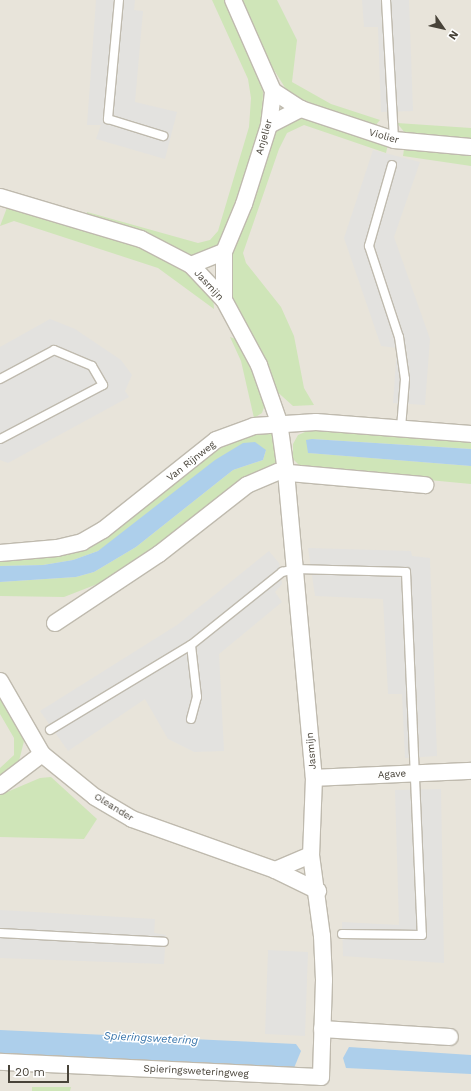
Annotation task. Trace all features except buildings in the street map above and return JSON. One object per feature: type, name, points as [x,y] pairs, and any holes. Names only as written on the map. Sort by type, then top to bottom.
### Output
[{"type":"street","points":[[233,0],[273,91]]},
{"type":"street","name":"Violier","points":[[273,91],[301,109],[394,140],[471,147]]},
{"type":"street","name":"Anjelier","points":[[224,300],[224,252],[244,204],[269,125],[273,91]]},
{"type":"street","points":[[269,125],[301,109]]},
{"type":"street","name":"Jasmijn","points":[[0,197],[141,239],[191,265],[224,300],[259,365],[279,422],[286,472],[314,778],[311,855],[318,891],[324,980],[321,1077]]},
{"type":"street","points":[[191,265],[224,252]]},
{"type":"street","name":"Van Rijnweg","points":[[0,553],[57,548],[82,542],[103,530],[216,440],[254,426],[279,422],[401,428],[471,434]]},
{"type":"street","points":[[55,623],[159,554],[247,485],[286,472],[425,485]]},
{"type":"street","name":"Oleander","points":[[0,681],[42,754],[95,797],[132,819],[275,870],[318,891]]},
{"type":"street","points":[[0,786],[42,754]]},
{"type":"street","name":"Agave","points":[[314,778],[471,771]]},
{"type":"street","points":[[275,870],[311,855]]},
{"type":"street","points":[[322,1029],[450,1037]]},
{"type":"street","name":"Spieringsweteringweg","points":[[0,1062],[289,1084],[321,1077]]},
{"type":"lane","points":[[119,0],[108,119],[163,136]]},
{"type":"lane","points":[[386,0],[394,140]]},
{"type":"lane","points":[[392,165],[369,246],[399,337],[405,379],[401,428]]},
{"type":"lane","points":[[0,379],[54,350],[92,366],[103,385],[0,439]]},
{"type":"lane","points":[[50,730],[191,645],[282,572],[295,569],[406,572],[422,935],[342,934]]},
{"type":"lane","points":[[191,645],[197,697],[191,719]]},
{"type":"lane","points":[[0,933],[164,942]]},
{"type":"shaded area","points":[[0,0],[471,0],[471,1091],[0,1091]]},
{"type":"shaded area","points":[[96,0],[135,0],[134,10],[143,11],[135,102],[177,112],[165,159],[96,139],[101,125],[87,125]]},
{"type":"shaded area","points":[[362,0],[409,0],[413,111],[381,112],[378,27],[364,27]]},
{"type":"shaded area","points":[[373,150],[420,162],[394,237],[430,339],[425,405],[393,403],[397,348],[381,346],[344,238]]},
{"type":"shaded area","points":[[50,319],[75,329],[121,360],[132,375],[125,391],[129,397],[8,463],[0,460],[0,347]]},
{"type":"shaded area","points":[[308,548],[411,551],[412,556],[430,558],[437,756],[405,758],[402,694],[388,694],[383,599],[315,596]]},
{"type":"shaded area","points":[[269,551],[279,563],[282,584],[275,592],[282,602],[219,654],[224,751],[194,752],[168,739],[145,699],[68,751],[40,711],[177,625]]},
{"type":"shaded area","points":[[441,789],[444,963],[343,956],[342,922],[399,925],[395,790]]},
{"type":"shaded area","points":[[0,910],[155,919],[154,933],[166,935],[164,964],[0,958]]},
{"type":"shaded area","points":[[268,950],[308,952],[305,1036],[265,1034]]},
{"type":"green space","points":[[212,0],[225,0],[253,61],[263,92],[262,120],[220,248],[192,258],[86,218],[87,212],[198,243],[210,240],[218,231],[249,127],[251,98],[248,79]]},
{"type":"green space","points":[[239,0],[277,0],[297,40],[292,82],[331,104],[380,120],[373,128],[289,94],[264,54]]},
{"type":"green space","points":[[298,116],[388,144],[386,153],[304,125],[287,133],[279,149],[243,253],[246,263],[281,307],[294,336],[304,388],[314,405],[293,406],[273,388],[232,297],[232,268],[233,248],[276,128]]},
{"type":"green space","points":[[397,123],[471,128],[471,139],[405,133]]},
{"type":"green space","points":[[404,149],[471,156],[471,166],[403,156]]},
{"type":"green space","points":[[8,205],[126,242],[163,258],[195,278],[213,295],[214,309],[158,268],[14,221],[0,226]]},
{"type":"green space","points":[[230,337],[241,341],[265,404],[262,413],[254,418],[241,361]]},
{"type":"green space","points":[[265,429],[275,434],[279,461],[231,489],[118,576],[64,597],[0,596],[0,582],[76,577],[94,572],[136,547],[233,470],[263,460],[266,450],[98,551],[73,560],[43,565],[0,566],[0,557],[57,553],[219,444]]},
{"type":"green space","points":[[310,430],[471,441],[471,449],[312,439],[309,453],[471,466],[471,484],[302,468],[293,459],[293,444],[298,435]]},
{"type":"green space","points":[[0,694],[24,741],[17,769],[0,779],[0,768],[14,755],[14,738],[0,714]]},
{"type":"green space","points":[[51,777],[97,819],[84,839],[0,837],[0,795],[40,778]]},
{"type":"green space","points":[[32,1087],[71,1087],[70,1091],[32,1091]]},
{"type":"water","points":[[312,439],[471,449],[471,466],[308,453],[306,440]]},
{"type":"water","points":[[255,442],[266,450],[263,460],[233,470],[136,547],[94,572],[76,577],[0,582],[0,566],[43,565],[73,560],[98,551],[215,460],[243,443]]},
{"type":"water","name":"Spieringswetering","points":[[0,1030],[296,1044],[301,1051],[294,1068],[0,1054]]},
{"type":"water","points":[[349,1047],[471,1055],[471,1074],[346,1068],[343,1058]]}]
